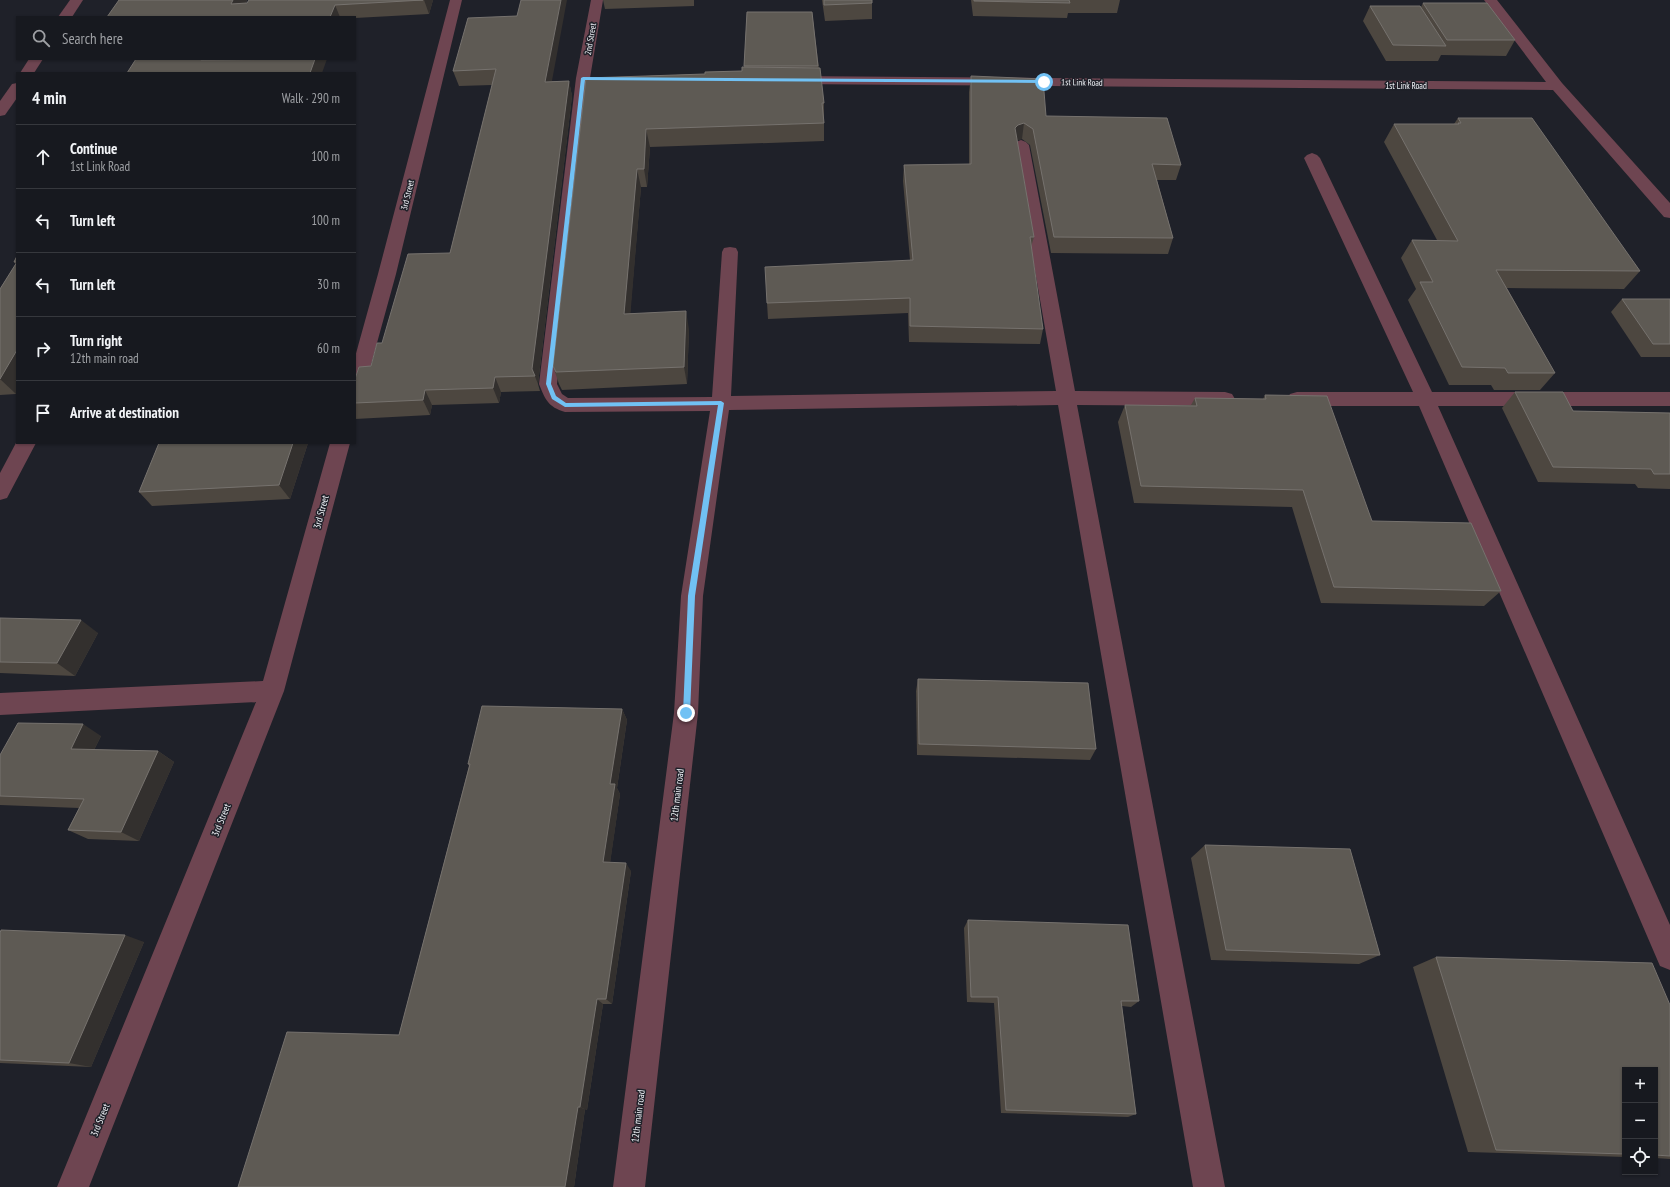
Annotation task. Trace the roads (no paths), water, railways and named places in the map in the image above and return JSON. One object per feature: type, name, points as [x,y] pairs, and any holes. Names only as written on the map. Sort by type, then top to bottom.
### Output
[{"type":"street","points":[[66,16],[77,0]]},
{"type":"street","name":"3rd Street","points":[[356,386],[389,266],[456,0]]},
{"type":"street","name":"2nd Street","points":[[597,0],[591,78],[548,384],[554,398],[565,405],[887,402],[1066,398],[1242,399]]},
{"type":"street","points":[[1490,0],[1557,86],[1670,213]]},
{"type":"street","points":[[28,72],[35,60]]},
{"type":"street","name":"1st Link Road","points":[[781,80],[1557,86]]},
{"type":"street","points":[[0,112],[16,88]]},
{"type":"street","points":[[1021,145],[1209,1187]]},
{"type":"street","points":[[1312,158],[1426,400],[1670,956]]},
{"type":"street","name":"12th main road","points":[[629,1187],[686,713],[692,596],[721,403],[730,252]]},
{"type":"street","points":[[1282,399],[1670,399]]},
{"type":"street","points":[[0,492],[25,444]]},
{"type":"street","name":"3rd Street","points":[[73,1187],[272,691],[340,444]]},
{"type":"street","points":[[0,704],[272,691]]}]
